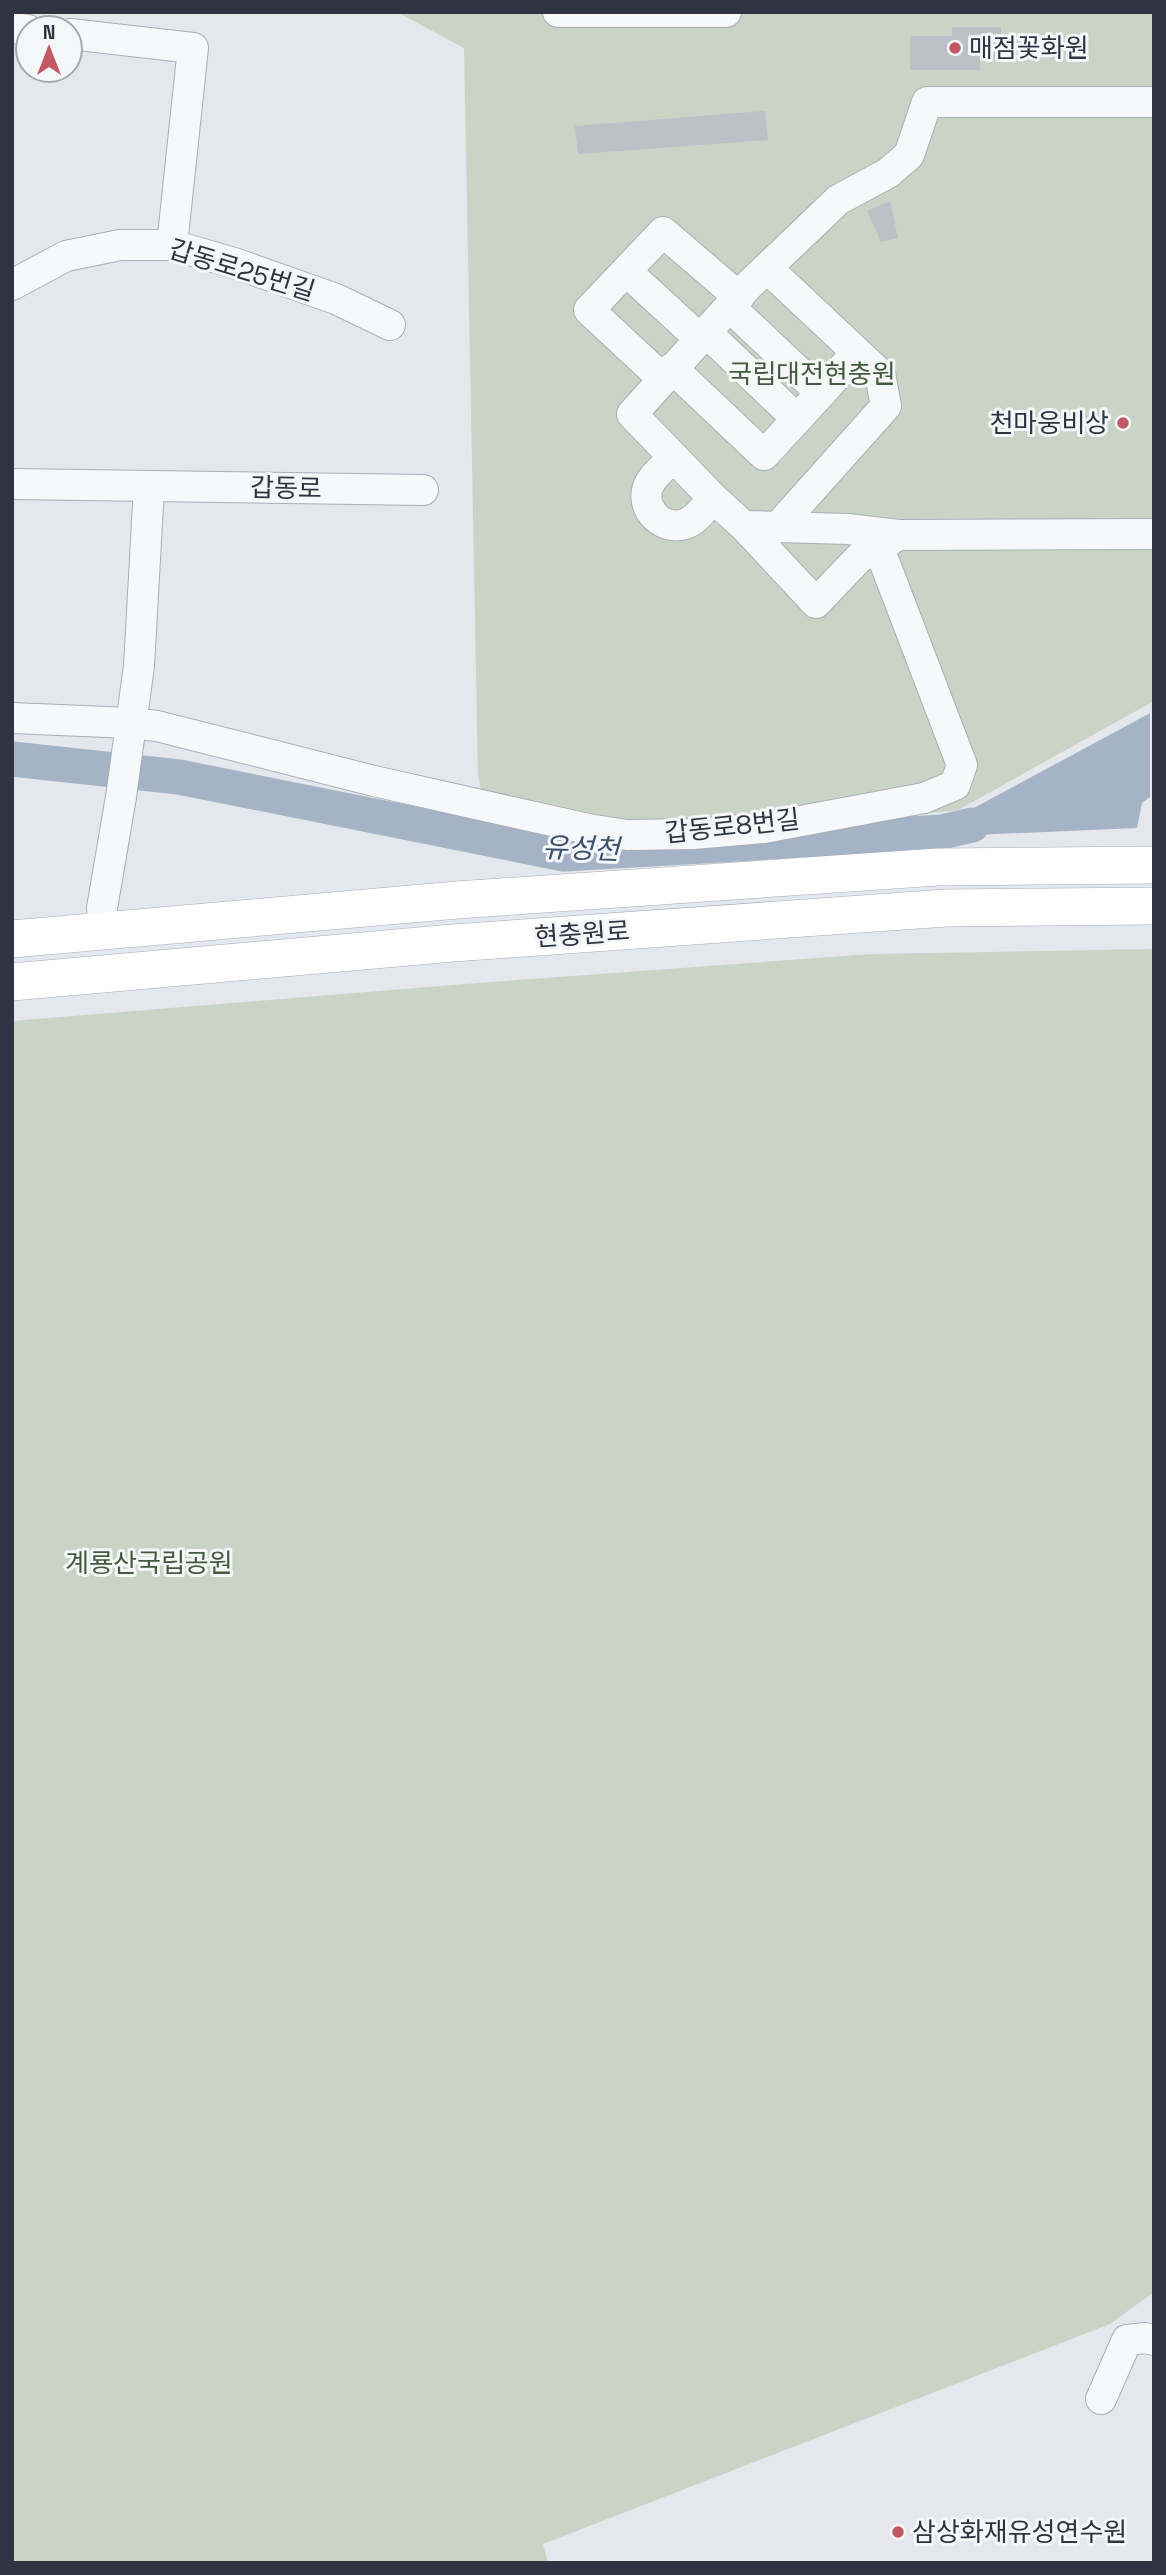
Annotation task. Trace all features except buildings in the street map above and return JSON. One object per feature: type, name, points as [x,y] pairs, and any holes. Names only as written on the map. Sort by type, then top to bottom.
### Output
[{"type":"main road","name":"현충원로","points":[[12,939],[457,900],[910,869],[1154,865]]},
{"type":"main road","name":"현충원로","points":[[12,982],[453,943],[946,908],[1154,906]]},
{"type":"street","points":[[558,12],[726,12]]},
{"type":"street","points":[[84,36],[193,48],[172,245]]},
{"type":"street","points":[[889,541],[859,558],[816,603],[744,526],[713,498],[632,414],[734,301],[838,200],[888,173],[909,155],[927,102],[1154,102]]},
{"type":"street","points":[[821,393],[734,301],[663,232],[589,310],[764,455],[821,393],[856,352]]},
{"type":"street","name":"갑동로25번길","points":[[12,285],[66,256],[120,245],[172,245],[234,262],[337,299],[390,325]]},
{"type":"street","points":[[767,268],[880,374],[886,406],[777,528]]},
{"type":"street","points":[[626,271],[797,419]]},
{"type":"street","points":[[674,457],[651,481],[647,491],[647,500],[655,518],[673,526],[683,525],[692,521],[713,498]]},
{"type":"street","name":"갑동로","points":[[12,484],[424,489]]},
{"type":"street","points":[[103,932],[102,908],[139,666],[149,487]]},
{"type":"street","points":[[744,526],[848,528],[889,541],[1154,534]]},
{"type":"street","name":"갑동로8번길","points":[[12,718],[130,728],[157,726],[374,781],[588,830],[627,835],[693,834],[764,828],[924,798],[955,785],[962,765],[893,583],[889,541]]},
{"type":"street","points":[[1101,2399],[1127,2340],[1154,2340]]},
{"type":"green space","name":"국립대전현충원","points":[[397,12],[1154,12],[1154,701],[958,810],[656,844],[491,835],[478,775],[464,48]]},
{"type":"green space","name":"계룡산국립공원","points":[[1154,949],[1154,2292],[1110,2324],[543,2544],[548,2563],[12,2563],[12,1021],[872,954]]},
{"type":"water","points":[[1154,711],[1154,794],[1142,803],[1137,828],[927,837],[928,822],[959,816]]},
{"type":"pier","points":[[1154,707],[1154,798],[1150,801],[1150,709]]},
{"type":"waterway","name":"유성천","points":[[12,759],[179,777],[564,854],[942,832],[972,825]]},
{"type":"place","name":"매점꽃화원","points":[[955,48]]},
{"type":"place","name":"천마웅비상","points":[[1123,423]]},
{"type":"place","name":"삼상화재유성연수원","points":[[898,2532]]}]
